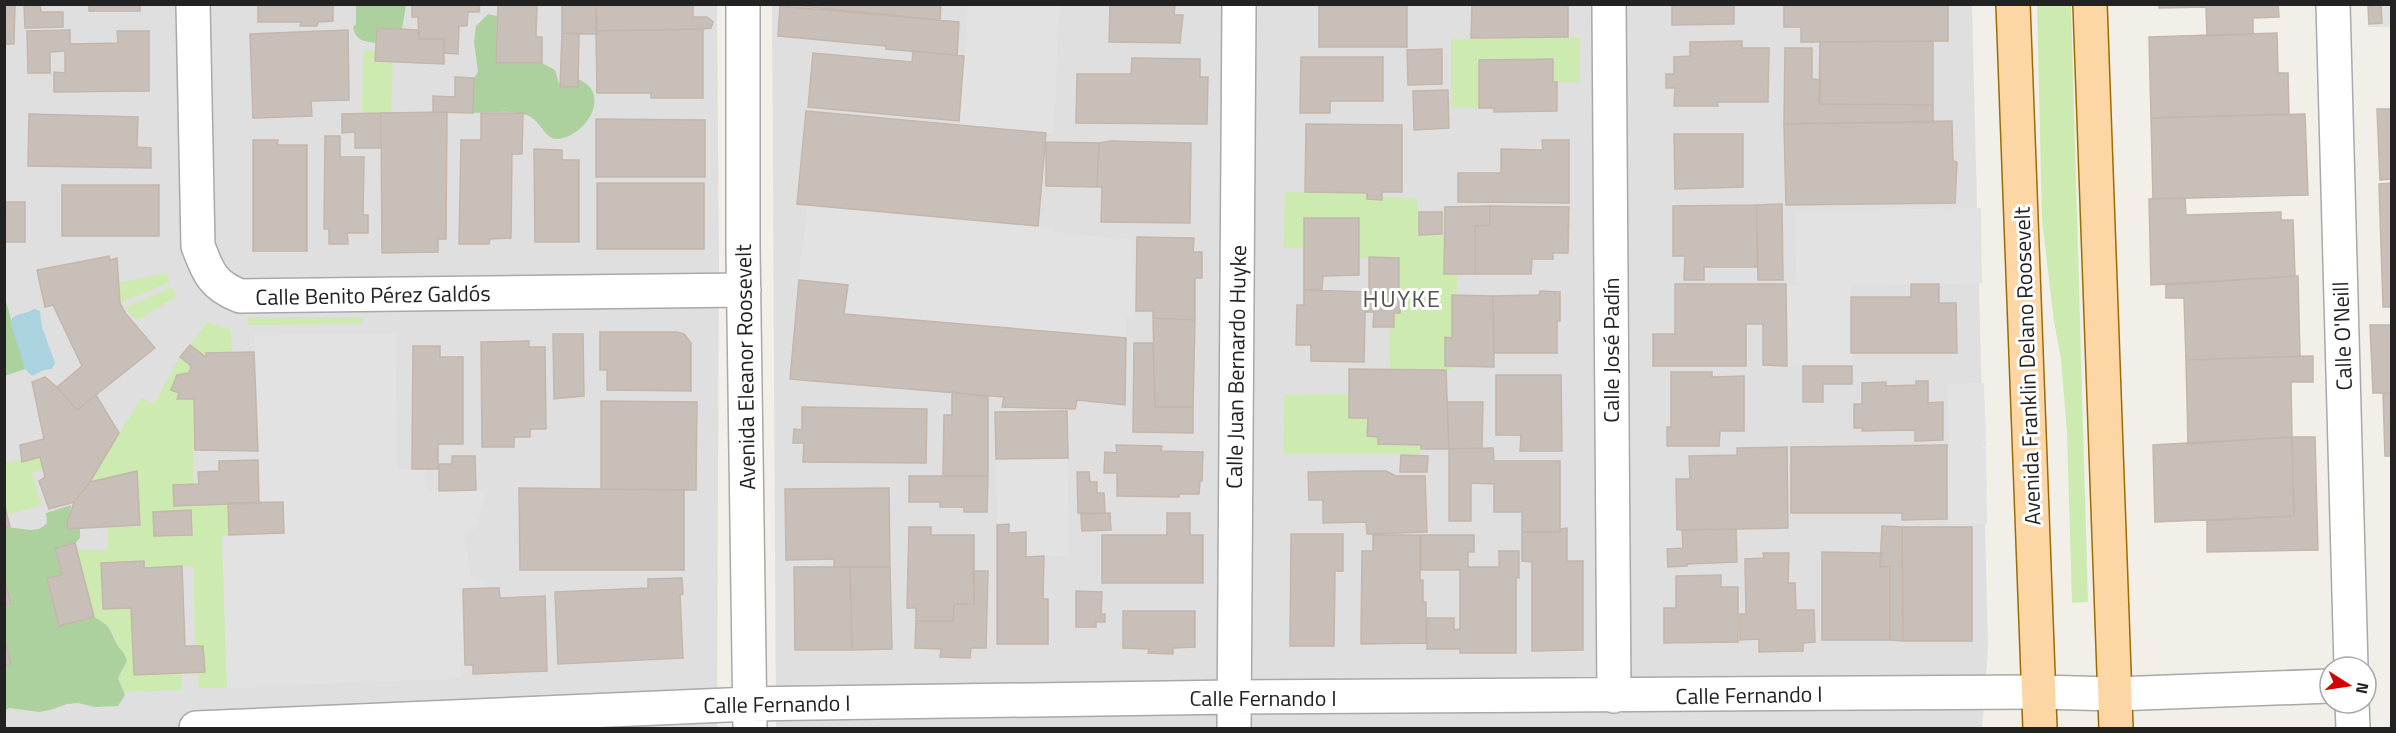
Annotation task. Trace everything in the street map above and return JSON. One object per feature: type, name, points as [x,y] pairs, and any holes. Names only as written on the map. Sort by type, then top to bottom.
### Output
[{"type":"main road","name":"Avenida Franklin Delano Roosevelt","points":[[2013,4],[2040,729]]},
{"type":"main road","points":[[2090,4],[2116,729]]},
{"type":"street","name":"Calle Benito Pérez Galdós","points":[[193,4],[198,246],[214,280],[226,291],[240,297],[744,290]]},
{"type":"street","name":"Avenida Eleanor Roosevelt","points":[[743,4],[744,290],[750,716]]},
{"type":"street","name":"Calle Juan Bernardo Huyke","points":[[1233,713],[1239,4]]},
{"type":"street","name":"Calle José Padín","points":[[1609,4],[1614,696]]},
{"type":"street","name":"Calle O'Neill","points":[[2333,4],[2351,655]]},
{"type":"street","name":"Calle Fernando I","points":[[196,729],[750,716],[1233,713],[1614,696],[2039,692],[2115,694],[2318,686]]},
{"type":"shaded area","points":[[4,5],[717,5],[719,261],[717,728],[5,728]]},
{"type":"shaded area","points":[[772,5],[1972,5],[1988,647],[1982,728],[776,728]]},
{"type":"shaded area","points":[[968,5],[1060,5],[1053,134],[961,125],[959,121]]},
{"type":"shaded area","points":[[2367,5],[2391,5],[2391,27],[2368,27]]},
{"type":"shaded area","points":[[807,205],[1054,227],[1054,232],[1133,240],[1134,318],[1126,318],[1126,338],[844,314],[847,285],[799,280]]},
{"type":"shaded area","points":[[1981,208],[1982,283],[1851,286],[1852,366],[1787,366],[1786,287],[1796,286],[1795,211]]},
{"type":"shaded area","points":[[396,333],[397,469],[426,469],[427,490],[487,490],[476,528],[465,533],[471,576],[482,579],[489,588],[463,590],[465,665],[460,665],[461,678],[227,688],[222,536],[284,533],[283,502],[259,503],[254,334]]},
{"type":"shaded area","points":[[1984,383],[1986,447],[1949,448],[1947,384]]},
{"type":"shaded area","points":[[1986,448],[1987,524],[1949,525],[1948,449]]},
{"type":"shaded area","points":[[1068,458],[1069,556],[1026,557],[1026,533],[1009,533],[1008,524],[997,525],[996,459]]},
{"type":"green space","points":[[356,5],[406,5],[402,29],[377,28],[376,43],[361,40],[353,27],[356,24]]},
{"type":"green space","points":[[2037,5],[2071,5],[2088,602],[2072,603],[2067,433],[2061,359],[2054,322],[2042,220]]},
{"type":"green space","points":[[488,14],[497,16],[496,62],[542,63],[555,70],[560,87],[578,87],[578,79],[588,86],[594,94],[594,104],[591,114],[577,131],[567,137],[556,139],[549,136],[533,118],[523,114],[473,113],[474,78],[478,72],[474,42],[476,26]]},
{"type":"green space","points":[[1580,37],[1580,82],[1553,82],[1552,59],[1479,60],[1479,108],[1451,108],[1451,39]]},
{"type":"green space","points":[[363,50],[376,50],[375,61],[393,62],[391,113],[362,114]]},
{"type":"green space","points":[[1285,192],[1367,193],[1367,199],[1381,200],[1382,196],[1417,199],[1419,212],[1445,210],[1444,274],[1457,274],[1457,295],[1452,295],[1452,338],[1445,338],[1445,366],[1453,367],[1452,371],[1390,369],[1389,327],[1394,327],[1394,313],[1400,313],[1399,258],[1359,258],[1359,218],[1304,218],[1303,248],[1283,248]]},
{"type":"green space","points":[[166,273],[170,282],[120,303],[117,283]]},
{"type":"green space","points":[[172,287],[177,296],[137,321],[124,308]]},
{"type":"green space","points":[[4,294],[25,369],[5,376],[4,376]]},
{"type":"green space","points":[[248,317],[362,317],[362,324],[248,325]]},
{"type":"green space","points":[[207,322],[231,330],[232,352],[207,353],[206,357],[190,345]]},
{"type":"green space","points":[[180,357],[191,366],[189,373],[177,375],[171,390],[179,393],[178,399],[194,399],[193,484],[173,486],[174,506],[228,503],[229,535],[222,536],[227,688],[199,688],[197,672],[205,671],[203,646],[195,646],[193,566],[144,568],[144,561],[101,564],[103,609],[131,608],[134,674],[182,673],[182,690],[124,692],[118,678],[123,671],[116,640],[108,627],[94,617],[77,550],[108,550],[108,527],[140,525],[137,471],[90,482],[141,398],[154,404]],"holes":[[[190,510],[192,535],[155,536],[153,512]]]},
{"type":"green space","points":[[1349,394],[1349,418],[1368,418],[1367,436],[1378,437],[1378,444],[1421,445],[1420,454],[1283,454],[1284,395]]},
{"type":"green space","points":[[40,457],[44,470],[32,472],[41,505],[7,515],[4,503],[4,463],[22,459],[23,462]]},
{"type":"green space","points":[[71,505],[68,529],[80,528],[80,538],[75,543],[94,617],[109,628],[127,661],[118,678],[125,695],[118,706],[95,707],[78,703],[39,712],[9,708],[5,711],[5,528],[37,529],[47,523],[46,513]]},
{"type":"water","points":[[34,309],[40,311],[42,327],[55,363],[52,369],[32,376],[25,369],[11,324],[14,316]]},
{"type":"building","points":[[4,4],[15,4],[14,44],[4,44]]},
{"type":"building","points":[[24,4],[40,4],[41,12],[63,12],[63,27],[25,28]]},
{"type":"building","points":[[89,4],[140,4],[140,11],[89,11]]},
{"type":"building","points":[[258,4],[333,4],[333,21],[318,22],[317,26],[300,26],[301,22],[258,22]]},
{"type":"building","points":[[412,4],[480,4],[479,12],[468,12],[467,26],[459,26],[458,54],[444,53],[444,39],[419,39],[418,17],[412,17]]},
{"type":"building","points":[[498,4],[537,4],[536,37],[542,37],[542,63],[496,63]]},
{"type":"building","points":[[562,4],[596,4],[597,34],[562,33]]},
{"type":"building","points":[[596,4],[693,4],[693,17],[707,17],[713,22],[711,28],[703,29],[596,31]]},
{"type":"building","points":[[781,4],[941,4],[940,20]]},
{"type":"building","points":[[1110,4],[1175,4],[1174,15],[1183,15],[1180,43],[1109,42]]},
{"type":"building","points":[[1319,4],[1407,4],[1407,47],[1319,47]]},
{"type":"building","points":[[1472,4],[1568,4],[1568,37],[1471,38]]},
{"type":"building","points":[[1672,4],[1734,4],[1734,24],[1672,25]]},
{"type":"building","points":[[1784,4],[1948,4],[1948,41],[1801,42],[1801,27],[1784,27]]},
{"type":"building","points":[[2159,4],[2278,4],[2279,17],[2253,18],[2253,34],[2207,36],[2206,7],[2159,8]]},
{"type":"building","points":[[2368,4],[2381,4],[2382,23],[2369,24]]},
{"type":"building","points":[[780,6],[959,22],[957,55],[778,36]]},
{"type":"building","points":[[377,28],[418,30],[419,39],[444,39],[444,64],[375,61]]},
{"type":"building","points":[[703,29],[703,98],[651,98],[651,93],[597,93],[596,31]]},
{"type":"building","points":[[70,30],[70,44],[118,43],[117,31],[149,31],[149,91],[54,92],[54,72],[65,73],[65,51],[50,52],[50,73],[28,73],[27,31]]},
{"type":"building","points":[[348,30],[349,100],[311,101],[312,116],[253,118],[250,34]]},
{"type":"building","points":[[562,33],[579,34],[578,87],[560,87]]},
{"type":"building","points":[[2277,33],[2278,73],[2288,73],[2289,114],[2151,118],[2149,37]]},
{"type":"building","points":[[1742,41],[1742,48],[1769,48],[1768,102],[1717,102],[1718,106],[1674,106],[1675,88],[1666,88],[1666,74],[1674,74],[1674,57],[1690,56],[1690,42]]},
{"type":"building","points":[[1933,41],[1933,105],[1819,104],[1820,42]]},
{"type":"building","points":[[1785,48],[1812,48],[1812,79],[1821,80],[1819,104],[1933,105],[1933,122],[1784,124]]},
{"type":"building","points":[[1442,49],[1442,84],[1408,85],[1407,50]]},
{"type":"building","points":[[913,51],[964,56],[959,121],[808,107],[813,53],[912,62]]},
{"type":"building","points":[[1301,57],[1383,57],[1383,101],[1330,101],[1330,113],[1300,113]]},
{"type":"building","points":[[1132,58],[1200,59],[1200,77],[1208,77],[1207,124],[1076,123],[1077,74],[1131,74]]},
{"type":"building","points":[[1553,59],[1553,82],[1557,82],[1557,111],[1494,112],[1494,108],[1479,108],[1479,60]]},
{"type":"building","points":[[455,77],[474,78],[473,113],[433,112],[433,96],[455,97]]},
{"type":"building","points":[[1448,90],[1449,128],[1414,130],[1413,91]]},
{"type":"building","points":[[2377,109],[2392,109],[2392,179],[2380,180]]},
{"type":"building","points":[[806,111],[1046,133],[1038,226],[797,204]]},
{"type":"building","points":[[447,112],[446,239],[438,239],[438,252],[382,253],[381,113]]},
{"type":"building","points":[[381,113],[381,148],[355,148],[355,132],[342,133],[342,114]]},
{"type":"building","points":[[481,113],[523,113],[522,154],[512,154],[511,238],[490,239],[489,244],[459,244],[461,140],[481,140]]},
{"type":"building","points":[[29,114],[138,117],[137,147],[151,148],[151,168],[28,166]]},
{"type":"building","points":[[2305,114],[2308,195],[2153,199],[2151,118]]},
{"type":"building","points":[[596,119],[705,120],[705,177],[596,177]]},
{"type":"building","points":[[1952,121],[1953,161],[1957,162],[1955,203],[1786,205],[1784,124]]},
{"type":"building","points":[[1306,124],[1402,125],[1402,192],[1382,192],[1382,200],[1367,199],[1367,193],[1305,192]]},
{"type":"building","points":[[1674,134],[1743,134],[1743,187],[1675,189]]},
{"type":"building","points":[[325,136],[340,136],[340,157],[364,157],[363,215],[368,215],[368,233],[347,233],[348,244],[329,244],[329,229],[324,229]]},
{"type":"building","points":[[253,140],[278,140],[277,145],[307,145],[307,251],[253,251]]},
{"type":"building","points":[[1542,140],[1569,140],[1569,203],[1458,202],[1458,173],[1501,173],[1501,149],[1543,150]]},
{"type":"building","points":[[1111,141],[1191,143],[1190,223],[1101,222],[1102,187],[1097,187],[1099,143]]},
{"type":"building","points":[[1046,142],[1099,143],[1097,187],[1046,186]]},
{"type":"building","points":[[534,149],[562,150],[562,160],[579,160],[579,242],[535,242]]},
{"type":"building","points":[[597,183],[704,183],[704,249],[597,249]]},
{"type":"building","points":[[2392,183],[2392,307],[2383,307],[2379,184]]},
{"type":"building","points":[[62,185],[159,185],[159,236],[62,236]]},
{"type":"building","points":[[2185,198],[2186,215],[2281,212],[2281,220],[2293,220],[2295,276],[2151,285],[2149,199]]},
{"type":"building","points":[[6,202],[25,202],[25,242],[4,242]]},
{"type":"building","points":[[1782,204],[1783,280],[1758,280],[1757,205]]},
{"type":"building","points":[[1757,205],[1757,267],[1704,267],[1704,280],[1684,280],[1685,256],[1673,256],[1673,206]]},
{"type":"building","points":[[1490,206],[1569,207],[1568,253],[1553,253],[1553,259],[1532,259],[1531,274],[1475,274],[1475,226],[1490,225]]},
{"type":"building","points":[[1490,206],[1490,225],[1475,226],[1475,274],[1444,274],[1445,207]]},
{"type":"building","points":[[1419,212],[1442,212],[1442,234],[1419,235]]},
{"type":"building","points":[[1304,218],[1359,218],[1359,275],[1323,276],[1322,289],[1304,290]]},
{"type":"building","points":[[1137,237],[1194,238],[1193,252],[1202,252],[1202,278],[1195,278],[1195,320],[1153,318],[1153,311],[1136,311]]},
{"type":"building","points":[[109,256],[110,260],[117,258],[120,303],[126,314],[155,348],[77,410],[57,387],[82,366],[53,305],[45,307],[37,270]]},
{"type":"building","points":[[1369,257],[1399,258],[1399,292],[1369,291]]},
{"type":"building","points":[[2298,276],[2300,356],[2186,360],[2184,298],[2166,298],[2166,285]]},
{"type":"building","points":[[799,280],[848,285],[844,314],[1126,338],[1125,405],[1077,400],[1075,409],[1002,407],[1004,397],[790,379]]},
{"type":"building","points":[[1675,284],[1786,284],[1787,366],[1763,365],[1763,324],[1746,324],[1746,366],[1653,366],[1653,334],[1675,334]]},
{"type":"building","points":[[1911,284],[1939,284],[1939,303],[1956,303],[1957,353],[1851,353],[1851,297],[1911,297]]},
{"type":"building","points":[[1304,290],[1400,293],[1400,313],[1394,313],[1394,327],[1373,327],[1374,312],[1365,312],[1364,362],[1311,361],[1311,345],[1296,345],[1297,305],[1304,305]]},
{"type":"building","points":[[1540,291],[1560,292],[1557,353],[1494,353],[1493,296],[1539,295]]},
{"type":"building","points":[[1452,295],[1493,296],[1494,367],[1445,366],[1445,337],[1452,338]]},
{"type":"building","points":[[1153,318],[1195,320],[1193,407],[1155,407]]},
{"type":"building","points":[[2370,325],[2392,325],[2392,393],[2373,393]]},
{"type":"building","points":[[600,332],[677,332],[684,334],[691,343],[691,391],[607,390],[607,370],[600,370]]},
{"type":"building","points":[[553,334],[583,334],[584,396],[554,399]]},
{"type":"building","points":[[529,341],[529,347],[545,347],[546,429],[530,429],[530,437],[514,437],[514,447],[482,447],[481,342]]},
{"type":"building","points":[[1134,343],[1153,343],[1155,407],[1193,407],[1193,433],[1133,432]]},
{"type":"building","points":[[190,345],[206,357],[206,353],[254,352],[258,451],[195,450],[194,399],[177,399],[179,393],[171,390],[177,375],[189,373],[191,366],[180,357]]},
{"type":"building","points":[[413,346],[440,346],[440,357],[463,357],[463,444],[438,444],[438,469],[412,469]]},
{"type":"building","points":[[2313,356],[2313,382],[2291,382],[2292,437],[2188,444],[2186,360]]},
{"type":"building","points":[[1803,366],[1852,366],[1852,384],[1823,384],[1823,402],[1803,402]]},
{"type":"building","points":[[1349,369],[1446,370],[1449,449],[1421,449],[1421,445],[1378,444],[1378,437],[1367,436],[1368,418],[1349,418]]},
{"type":"building","points":[[1671,372],[1712,372],[1712,377],[1744,376],[1744,431],[1720,431],[1719,446],[1667,446],[1667,427],[1671,427]]},
{"type":"building","points":[[1496,375],[1561,375],[1562,451],[1520,451],[1521,435],[1496,435]]},
{"type":"building","points":[[45,377],[77,410],[96,395],[119,433],[90,482],[74,502],[49,509],[39,481],[45,477],[40,457],[22,462],[20,445],[44,439],[32,382]]},
{"type":"building","points":[[1916,381],[1928,381],[1928,403],[1943,402],[1943,440],[1915,441],[1915,430],[1862,431],[1863,428],[1854,428],[1854,404],[1862,404],[1862,383],[1886,382],[1886,386],[1916,385]]},
{"type":"building","points":[[952,392],[988,397],[988,476],[943,476],[944,415],[952,415]]},
{"type":"building","points":[[2383,393],[2392,393],[2392,456],[2385,456]]},
{"type":"building","points":[[601,401],[697,402],[696,490],[601,489]]},
{"type":"building","points":[[1447,402],[1483,402],[1482,448],[1449,449]]},
{"type":"building","points":[[802,407],[927,409],[926,463],[803,462],[804,443],[793,443],[794,429],[802,430]]},
{"type":"building","points":[[1067,411],[1068,458],[996,459],[995,412]]},
{"type":"building","points":[[2292,437],[2315,437],[2318,550],[2207,552],[2207,521],[2294,516]]},
{"type":"building","points":[[2292,437],[2294,516],[2155,522],[2153,445]]},
{"type":"building","points":[[1116,445],[1162,446],[1161,451],[1203,452],[1199,494],[1179,494],[1179,497],[1117,496],[1117,473],[1104,473],[1105,452],[1117,453]]},
{"type":"building","points":[[1947,445],[1947,519],[1902,520],[1902,513],[1791,513],[1791,447]]},
{"type":"building","points":[[1787,447],[1788,528],[1677,530],[1676,479],[1690,479],[1689,456],[1737,455],[1737,448]]},
{"type":"building","points":[[1493,448],[1494,461],[1560,461],[1560,532],[1522,532],[1522,512],[1494,512],[1494,484],[1471,483],[1471,521],[1449,521],[1449,449]]},
{"type":"building","points":[[1401,455],[1428,456],[1427,472],[1400,472]]},
{"type":"building","points":[[452,456],[475,456],[476,490],[439,491],[439,464],[452,464]]},
{"type":"building","points":[[258,460],[259,503],[174,506],[173,485],[199,484],[198,472],[219,471],[219,461]]},
{"type":"building","points":[[137,471],[140,525],[68,529],[67,523],[74,502],[90,482]]},
{"type":"building","points":[[1386,471],[1396,476],[1425,476],[1427,532],[1367,534],[1366,522],[1323,523],[1323,500],[1309,500],[1308,472]]},
{"type":"building","points":[[1077,472],[1089,472],[1090,482],[1097,482],[1097,493],[1104,493],[1105,513],[1078,513]]},
{"type":"building","points":[[909,476],[988,476],[987,512],[964,512],[964,507],[940,507],[940,502],[909,502]]},
{"type":"building","points":[[519,488],[684,490],[684,570],[520,570]]},
{"type":"building","points":[[889,488],[890,567],[834,567],[834,559],[786,560],[785,489]]},
{"type":"building","points":[[283,502],[284,533],[229,535],[228,503]]},
{"type":"building","points":[[4,503],[10,527],[4,528]]},
{"type":"building","points":[[191,510],[192,535],[154,536],[153,512]]},
{"type":"building","points":[[1110,513],[1111,530],[1082,531],[1081,514]]},
{"type":"building","points":[[1167,513],[1190,513],[1190,535],[1203,535],[1203,583],[1102,583],[1102,535],[1167,535]]},
{"type":"building","points":[[1009,524],[1009,533],[1026,532],[1026,557],[1044,556],[1043,599],[1048,599],[1048,644],[997,644],[997,525]]},
{"type":"building","points":[[1882,526],[1902,527],[1903,641],[1890,640],[1890,566],[1880,567]]},
{"type":"building","points":[[909,527],[931,527],[931,535],[974,535],[974,604],[954,604],[953,621],[916,621],[916,608],[907,608]]},
{"type":"building","points":[[1902,527],[1972,527],[1972,641],[1903,641]]},
{"type":"building","points":[[1567,528],[1567,561],[1583,561],[1583,650],[1532,651],[1532,562],[1522,561],[1522,532],[1560,532],[1560,529]]},
{"type":"building","points":[[1736,529],[1737,562],[1668,567],[1667,549],[1683,548],[1682,530]]},
{"type":"building","points":[[1291,534],[1343,534],[1343,571],[1335,571],[1334,646],[1290,646]]},
{"type":"building","points":[[1373,535],[1420,535],[1420,580],[1423,580],[1423,602],[1426,602],[1426,643],[1361,644],[1362,551],[1373,551]]},
{"type":"building","points":[[1421,535],[1474,535],[1474,552],[1468,552],[1468,567],[1499,567],[1499,551],[1519,551],[1519,578],[1516,578],[1516,653],[1460,653],[1460,649],[1427,649],[1427,618],[1454,618],[1454,630],[1460,629],[1460,570],[1421,570]]},
{"type":"building","points":[[75,543],[94,617],[59,626],[47,578],[62,575],[55,548]]},
{"type":"building","points":[[1822,552],[1882,553],[1880,567],[1890,566],[1890,640],[1822,640]]},
{"type":"building","points":[[1763,553],[1789,553],[1788,583],[1795,583],[1796,610],[1814,610],[1815,642],[1803,643],[1803,651],[1759,652],[1759,639],[1740,640],[1740,614],[1746,614],[1745,559],[1764,558]]},
{"type":"building","points":[[144,561],[144,568],[182,566],[185,646],[203,646],[205,672],[134,675],[131,608],[103,609],[101,563]]},
{"type":"building","points":[[794,567],[850,567],[852,650],[795,650]]},
{"type":"building","points":[[850,567],[890,567],[892,649],[852,650]]},
{"type":"building","points":[[973,571],[988,571],[986,648],[971,648],[970,658],[940,657],[941,649],[915,648],[916,621],[953,621],[954,604],[974,604]]},
{"type":"building","points":[[1721,575],[1721,587],[1738,587],[1738,642],[1664,643],[1664,608],[1676,608],[1676,576]]},
{"type":"building","points":[[4,578],[11,604],[4,605]]},
{"type":"building","points":[[682,578],[683,594],[680,595],[683,658],[558,664],[555,592],[648,588],[648,579]]},
{"type":"building","points":[[499,588],[500,598],[545,596],[547,671],[473,674],[473,665],[465,665],[463,589]]},
{"type":"building","points":[[1076,591],[1102,592],[1101,614],[1105,614],[1105,622],[1096,622],[1096,627],[1076,627]]},
{"type":"building","points":[[1123,611],[1195,611],[1195,647],[1173,648],[1173,654],[1148,653],[1149,649],[1123,648]]},
{"type":"building","points":[[4,637],[11,664],[4,665]]},
{"type":"district","name":"HUYKE","points":[[1402,299]]}]
